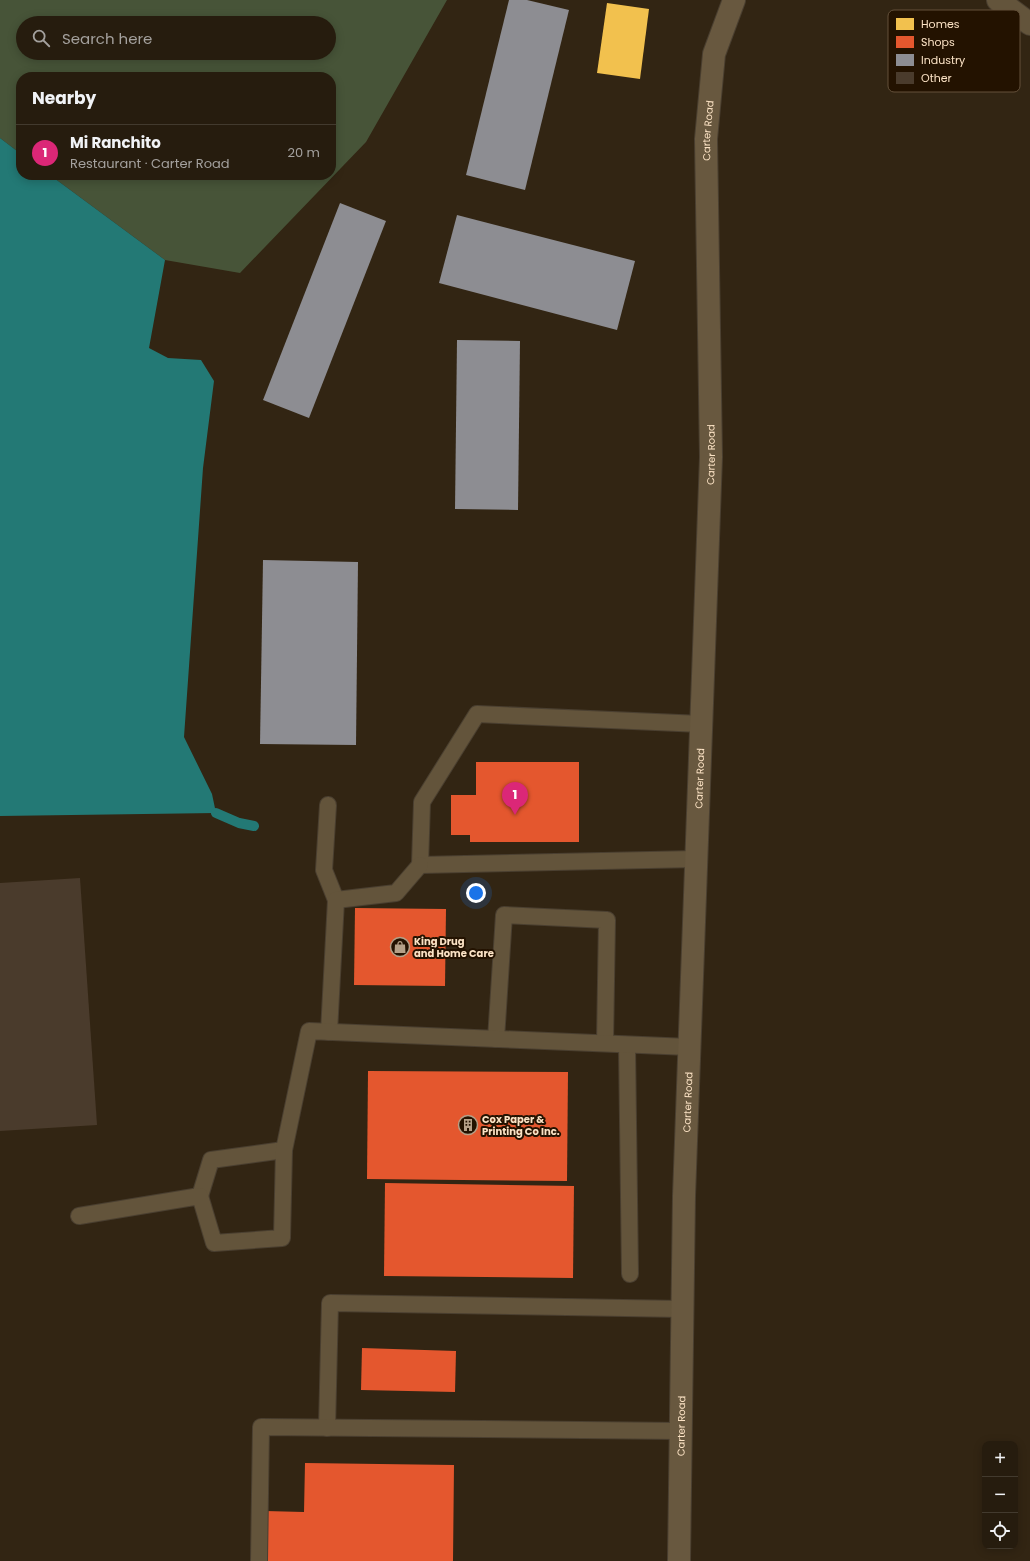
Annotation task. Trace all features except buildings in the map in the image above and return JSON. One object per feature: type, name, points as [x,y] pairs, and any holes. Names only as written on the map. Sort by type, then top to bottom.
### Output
[{"type":"main road","name":"Carter Road","points":[[679,1561],[684,1196],[711,457],[706,139],[714,54],[734,0]]},
{"type":"street","points":[[998,0],[1011,10]]},
{"type":"street","points":[[1020,16],[1030,24]]},
{"type":"lane","points":[[336,900],[396,893],[420,865],[422,802],[477,714],[701,724]]},
{"type":"lane","points":[[328,805],[324,870],[336,900],[329,1032]]},
{"type":"lane","points":[[420,865],[696,859]]},
{"type":"lane","points":[[496,1039],[504,915],[607,920],[605,1044]]},
{"type":"lane","points":[[284,1150],[211,1160],[200,1196],[214,1243],[282,1238],[284,1150],[309,1031],[689,1047]]},
{"type":"lane","points":[[627,1044],[630,1274]]},
{"type":"lane","points":[[79,1216],[200,1196]]},
{"type":"lane","points":[[328,1428],[330,1303],[682,1309]]},
{"type":"lane","points":[[259,1561],[261,1427],[681,1431]]},
{"type":"green space","points":[[0,0],[447,0],[366,142],[336,173],[336,72],[16,72],[16,150],[0,138]]},
{"type":"green space","points":[[57,180],[329,180],[240,273],[165,260]]},
{"type":"water","points":[[0,138],[16,150],[16,180],[57,180],[165,260],[149,348],[168,358],[201,360],[214,381],[203,468],[184,737],[212,794],[216,813],[0,816]]},
{"type":"waterway","points":[[216,813],[239,823],[254,826]]},
{"type":"place","name":"Mi Ranchito","points":[[515,815]]},
{"type":"place","name":"King Drug and Home Care","points":[[400,947]]},
{"type":"place","name":"Cox Paper & Printing Co Inc.","points":[[468,1125]]}]
